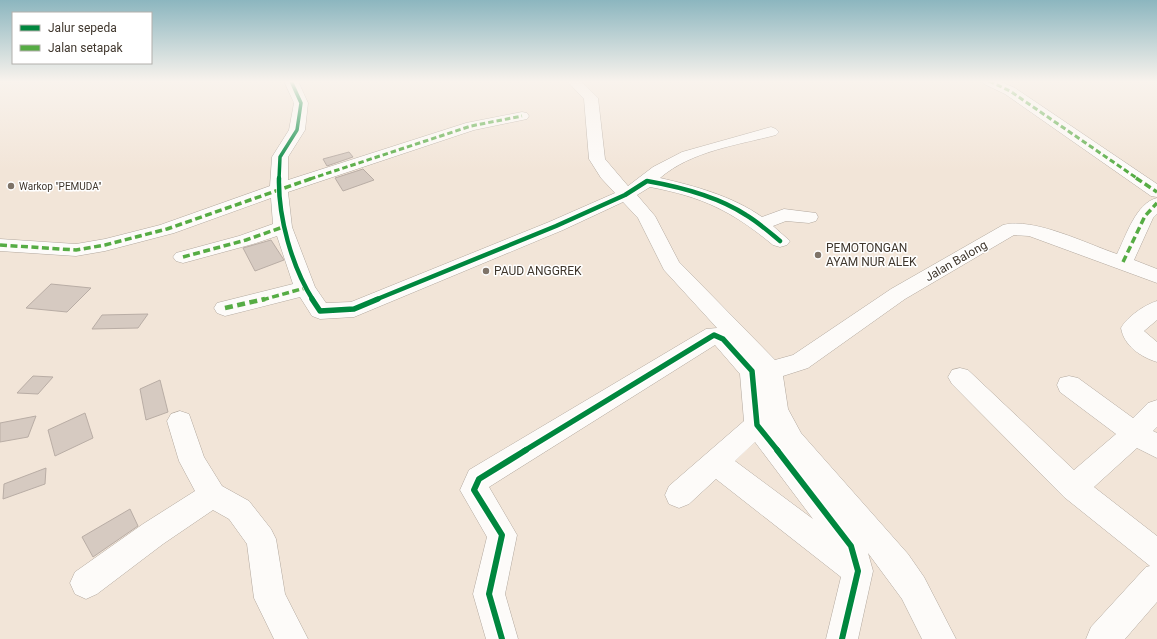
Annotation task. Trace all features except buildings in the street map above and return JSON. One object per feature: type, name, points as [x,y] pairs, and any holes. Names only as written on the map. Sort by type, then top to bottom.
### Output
[{"type":"street","points":[[300,111],[297,130],[280,157],[279,189],[283,227],[305,288],[320,311],[354,309],[556,226],[624,194],[647,181],[665,166],[701,151],[771,132]]},
{"type":"street","points":[[592,111],[597,159],[607,174],[624,194],[646,216],[671,265],[770,370],[776,410],[792,441],[897,565],[913,588],[939,639]]},
{"type":"street","points":[[1039,111],[1157,192]]},
{"type":"street","points":[[0,246],[16,245],[76,250],[105,245],[167,229],[279,189],[471,126],[522,116]]},
{"type":"street","points":[[647,181],[673,185],[733,207],[760,224],[780,241]]},
{"type":"street","points":[[1123,262],[1145,216],[1157,203]]},
{"type":"street","points":[[760,224],[784,215],[809,217]]},
{"type":"street","points":[[183,257],[246,240],[283,227]]},
{"type":"street","name":"Jalan Balong","points":[[770,370],[800,362],[898,294],[1010,229],[1030,230],[1123,262],[1157,276]]},
{"type":"street","points":[[225,308],[259,301],[305,288]]},
{"type":"street","points":[[1157,309],[1132,328],[1136,339],[1157,353]]},
{"type":"street","points":[[502,639],[490,594],[502,535],[474,490],[479,479],[714,335],[723,339],[752,371],[757,425],[851,546],[858,571],[842,639]]},
{"type":"street","points":[[960,377],[1074,488],[1157,554]]},
{"type":"street","points":[[1069,385],[1135,433],[1157,447]]},
{"type":"street","points":[[1074,488],[1135,433],[1157,410]]},
{"type":"street","points":[[180,421],[192,461],[212,495],[239,510],[261,540],[270,598],[292,639]]},
{"type":"street","points":[[679,495],[757,425]]},
{"type":"street","points":[[714,462],[858,571]]},
{"type":"street","points":[[86,584],[153,534],[212,495]]},
{"type":"street","points":[[1103,639],[1157,578]]},
{"type":"marked path","points":[[1039,111],[1157,192]]},
{"type":"marked path","points":[[0,245],[76,250],[105,245],[167,229],[279,189],[471,126],[522,116]]},
{"type":"marked path","points":[[1123,262],[1145,216],[1157,203]]},
{"type":"marked path","points":[[183,257],[246,240],[283,227]]},
{"type":"marked path","points":[[225,308],[259,301],[305,288]]},
{"type":"cycle path","points":[[300,111],[297,130],[280,157],[279,189],[283,227],[305,288],[320,311],[354,309],[556,226],[625,195],[647,181],[690,191],[722,202],[739,210],[757,222],[780,241]]},
{"type":"cycle path","points":[[502,639],[489,594],[502,535],[474,490],[479,479],[714,335],[723,339],[752,371],[757,425],[851,546],[858,571],[842,639]]},
{"type":"place","name":"Warkop \"PEMUDA\"","points":[[11,186]]},
{"type":"place","name":"PEMOTONGAN AYAM NUR ALEK","points":[[818,255]]},
{"type":"place","name":"PAUD ANGGREK","points":[[486,271]]}]
